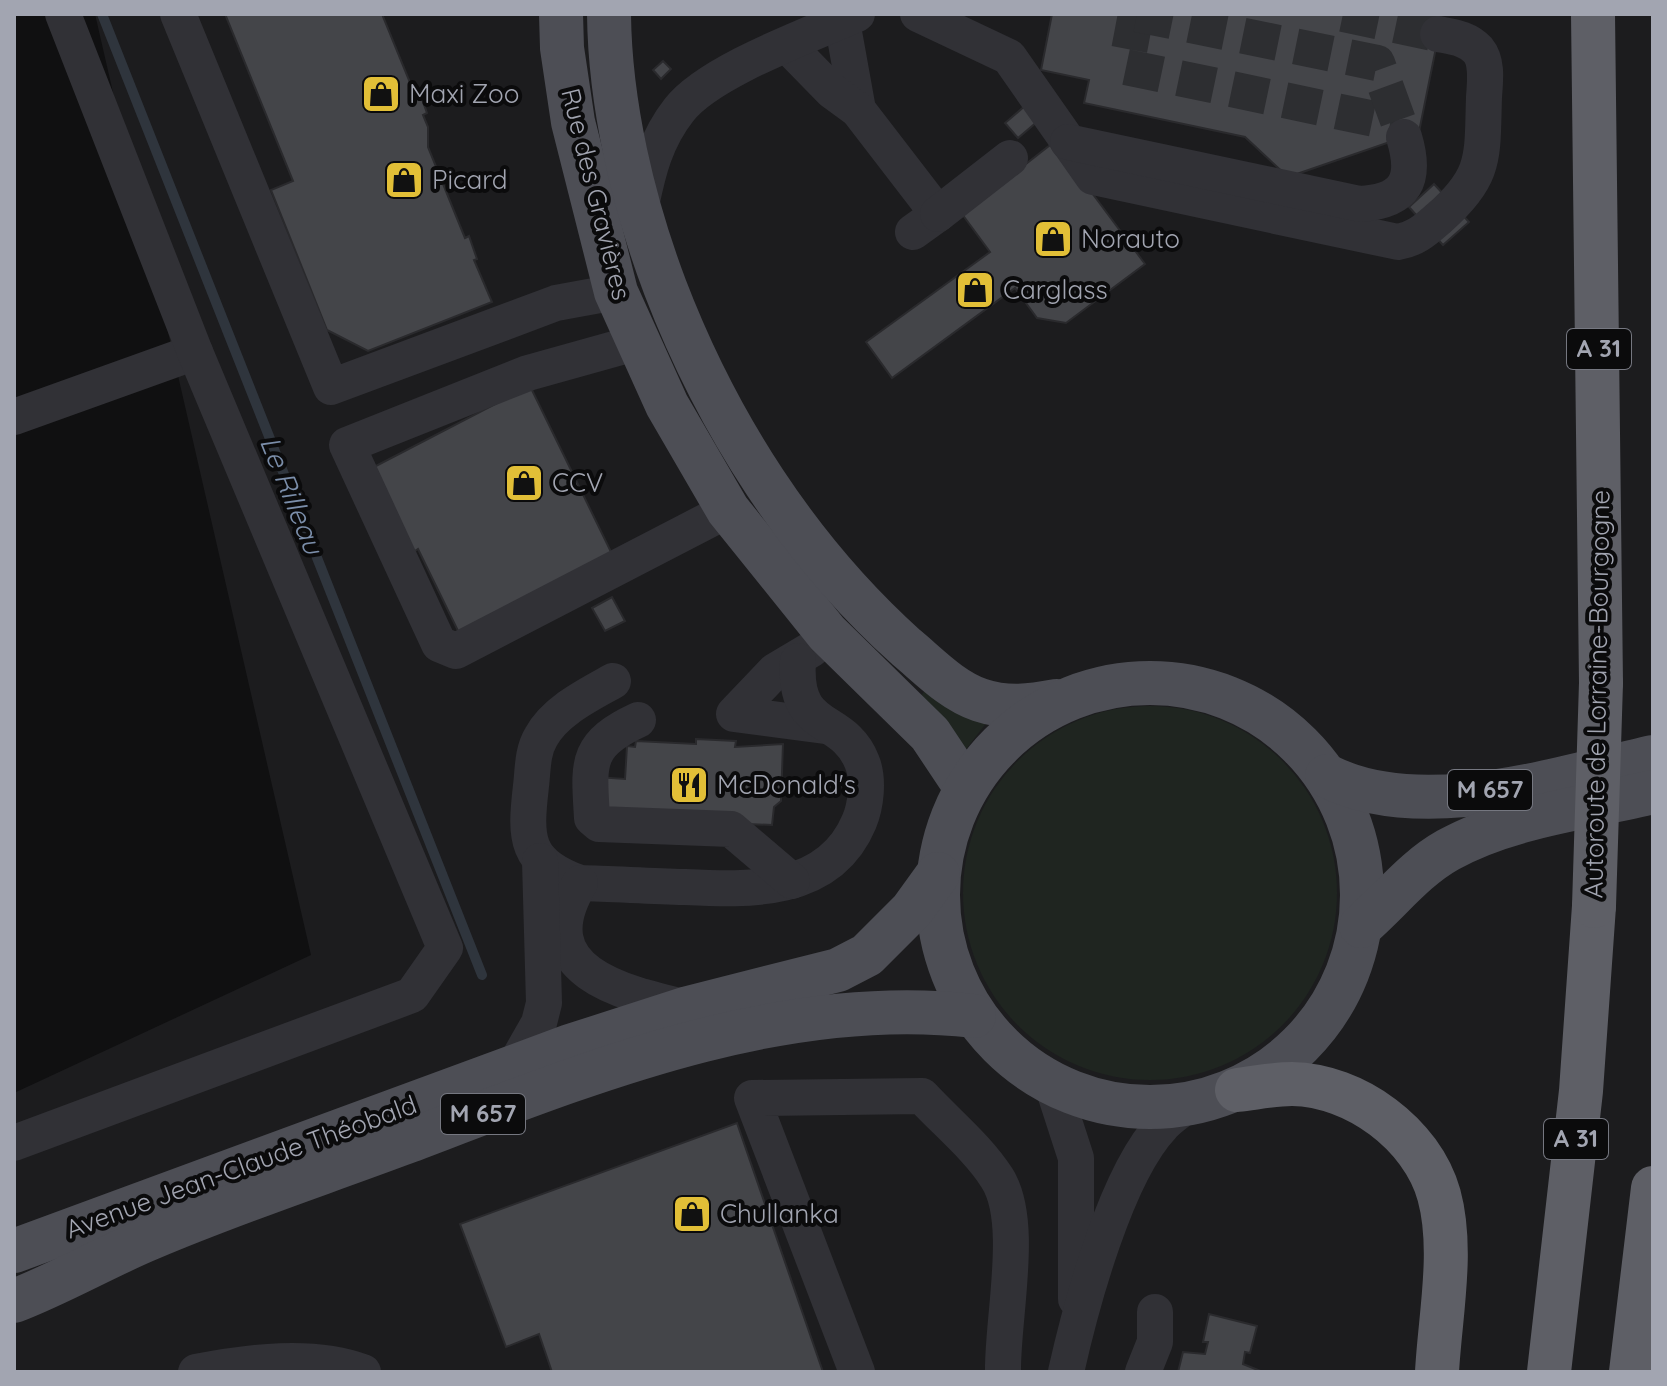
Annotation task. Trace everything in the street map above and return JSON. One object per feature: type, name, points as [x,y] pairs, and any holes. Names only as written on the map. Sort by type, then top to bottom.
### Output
[{"type":"highway","name":"Autoroute de Lorraine-Bourgogne","points":[[1549,1372],[1581,1091],[1594,906],[1601,683],[1593,14]]},
{"type":"highway","points":[[1237,1090],[1293,1084],[1340,1095],[1374,1110],[1426,1161],[1439,1197],[1444,1245],[1437,1372]]},
{"type":"highway","points":[[1631,1372],[1653,1188]]},
{"type":"main road","name":"Rue des Gravières","points":[[561,14],[562,48],[573,122],[616,292],[667,405],[812,647],[930,734],[966,788]]},
{"type":"main road","name":"Rue des Gravières","points":[[609,14],[609,48],[620,124],[641,206],[670,298],[698,363],[741,447],[788,516],[868,612],[958,690],[981,700],[1022,708],[1067,699]]},
{"type":"main road","points":[[1150,682],[1193,686],[1234,699],[1268,718],[1304,748],[1327,776],[1347,815],[1358,848],[1363,888],[1361,926],[1351,966],[1330,1009],[1305,1041],[1278,1065],[1237,1090],[1187,1105],[1140,1108],[1094,1101],[1052,1084],[1013,1059],[974,1016],[948,964],[937,909],[938,874],[944,839],[966,788],[990,754],[1018,729],[1067,699],[1099,688],[1150,682]]},
{"type":"main road","name":"M 657","points":[[1327,776],[1352,789],[1395,798],[1447,796],[1548,781],[1653,757]]},
{"type":"main road","name":"M 657","points":[[1361,926],[1407,880],[1448,850],[1511,824],[1653,792]]},
{"type":"main road","name":"Avenue Jean-Claude Théobald","points":[[14,1251],[514,1067],[688,1008],[838,970],[867,955],[912,910],[938,874]]},
{"type":"main road","name":"Avenue Jean-Claude Théobald","points":[[22,1299],[151,1238],[647,1056],[774,1026],[853,1015],[933,1010],[974,1016]]},
{"type":"street","points":[[14,1143],[412,995],[445,948],[195,352],[63,14]]},
{"type":"street","points":[[178,14],[331,387],[556,303],[616,292]]},
{"type":"street","points":[[918,14],[1009,57],[1093,177],[1398,242],[1414,240],[1455,203],[1475,180],[1481,163],[1485,71],[1480,52],[1467,40],[1438,34]]},
{"type":"street","points":[[641,206],[651,160],[680,108],[698,91],[849,17],[858,110]]},
{"type":"street","points":[[788,46],[832,91],[858,110],[925,223],[1010,158]]},
{"type":"street","points":[[1068,142],[1360,204],[1384,203],[1399,194],[1408,179],[1411,160],[1404,137]]},
{"type":"street","points":[[639,342],[528,373],[347,445],[439,644],[456,651],[728,510]]},
{"type":"street","points":[[14,417],[195,352]]},
{"type":"street","points":[[812,647],[775,671],[734,714],[825,726]]},
{"type":"street","points":[[613,681],[560,714],[541,736],[535,753],[526,829],[531,847],[540,861],[563,877],[580,883],[759,889],[816,872],[838,856],[853,837],[863,813],[865,788],[862,762],[848,740],[825,726],[802,704],[796,680],[812,647]]},
{"type":"street","points":[[560,714],[591,709],[638,720],[609,733],[594,755],[590,777],[592,818],[599,824],[731,829],[792,881]]},
{"type":"street","points":[[514,1067],[539,1023],[544,1003],[540,861]]},
{"type":"street","points":[[580,883],[566,905],[561,929],[573,956],[594,980],[629,995],[688,1008]]},
{"type":"street","points":[[1052,1084],[1076,1158],[1076,1327]]},
{"type":"street","points":[[857,1372],[752,1098],[922,1096],[998,1179],[1013,1238],[1003,1372]]},
{"type":"street","points":[[1066,1372],[1076,1327],[1133,1169],[1162,1125],[1187,1105]]},
{"type":"street","points":[[1143,1372],[1155,1342],[1155,1312]]},
{"type":"street","points":[[196,1372],[286,1362],[342,1364],[363,1372]]},
{"type":"shaded area","points":[[95,14],[1653,14],[1653,1372],[14,1372],[14,1093],[311,955]]},
{"type":"shaded area","points":[[927,688],[987,722],[967,748],[962,750],[919,698]]},
{"type":"shaded area","points":[[1150,706],[1186,710],[1221,720],[1254,738],[1282,761],[1305,789],[1323,822],[1333,857],[1337,893],[1333,929],[1323,964],[1305,997],[1282,1025],[1254,1048],[1221,1066],[1186,1076],[1150,1080],[1114,1076],[1079,1066],[1046,1048],[1018,1025],[995,997],[977,964],[967,929],[963,893],[967,857],[977,822],[995,789],[1018,761],[1046,738],[1079,720],[1114,710]]},
{"type":"building","points":[[225,14],[382,14],[413,90],[418,88],[427,113],[423,115],[428,127],[428,147],[465,238],[469,236],[477,259],[474,260],[492,302],[368,351],[327,330],[271,190],[293,181]]},
{"type":"building","points":[[1052,14],[1425,14],[1442,18],[1419,132],[1288,177],[1245,137],[1084,103],[1089,80],[1041,70]]},
{"type":"building","points":[[663,61],[671,69],[661,79],[653,70]]},
{"type":"building","points":[[1026,105],[1038,121],[1018,138],[1005,123]]},
{"type":"building","points":[[1054,142],[1145,264],[1066,323],[1037,318],[1015,288],[892,378],[866,342],[990,252],[962,214]]},
{"type":"building","points":[[1434,184],[1469,222],[1443,245],[1409,207]]},
{"type":"building","points":[[530,386],[614,558],[460,635],[418,549],[412,553],[372,468]]},
{"type":"building","points":[[612,597],[625,621],[605,631],[592,608]]},
{"type":"building","name":"McDonald's","points":[[696,739],[736,741],[735,747],[783,744],[781,801],[774,807],[772,825],[651,820],[604,812],[597,777],[625,779],[627,746],[635,747],[636,741],[696,744]]},
{"type":"building","points":[[737,1123],[823,1372],[552,1372],[539,1334],[506,1347],[460,1224]]},
{"type":"building","points":[[1209,1314],[1257,1326],[1250,1353],[1245,1352],[1243,1364],[1263,1372],[1178,1372],[1183,1352],[1205,1354],[1208,1342],[1203,1342]]},
{"type":"waterway","name":"Le Rilleau","points":[[102,14],[482,975]]},
{"type":"tunnel","points":[[1136,14],[1126,67],[1398,124]]},
{"type":"tunnel","points":[[1137,14],[1377,63],[1404,137]]},
{"type":"tunnel","points":[[1343,14],[1438,34]]},
{"type":"place","name":"Maxi Zoo","points":[[381,94]]},
{"type":"place","name":"Picard","points":[[404,180]]},
{"type":"place","name":"Norauto","points":[[1053,239]]},
{"type":"place","name":"Carglass","points":[[975,290]]},
{"type":"place","name":"CCV","points":[[524,483]]},
{"type":"place","name":"McDonald's","points":[[689,785]]},
{"type":"place","name":"Chullanka","points":[[692,1214]]}]
